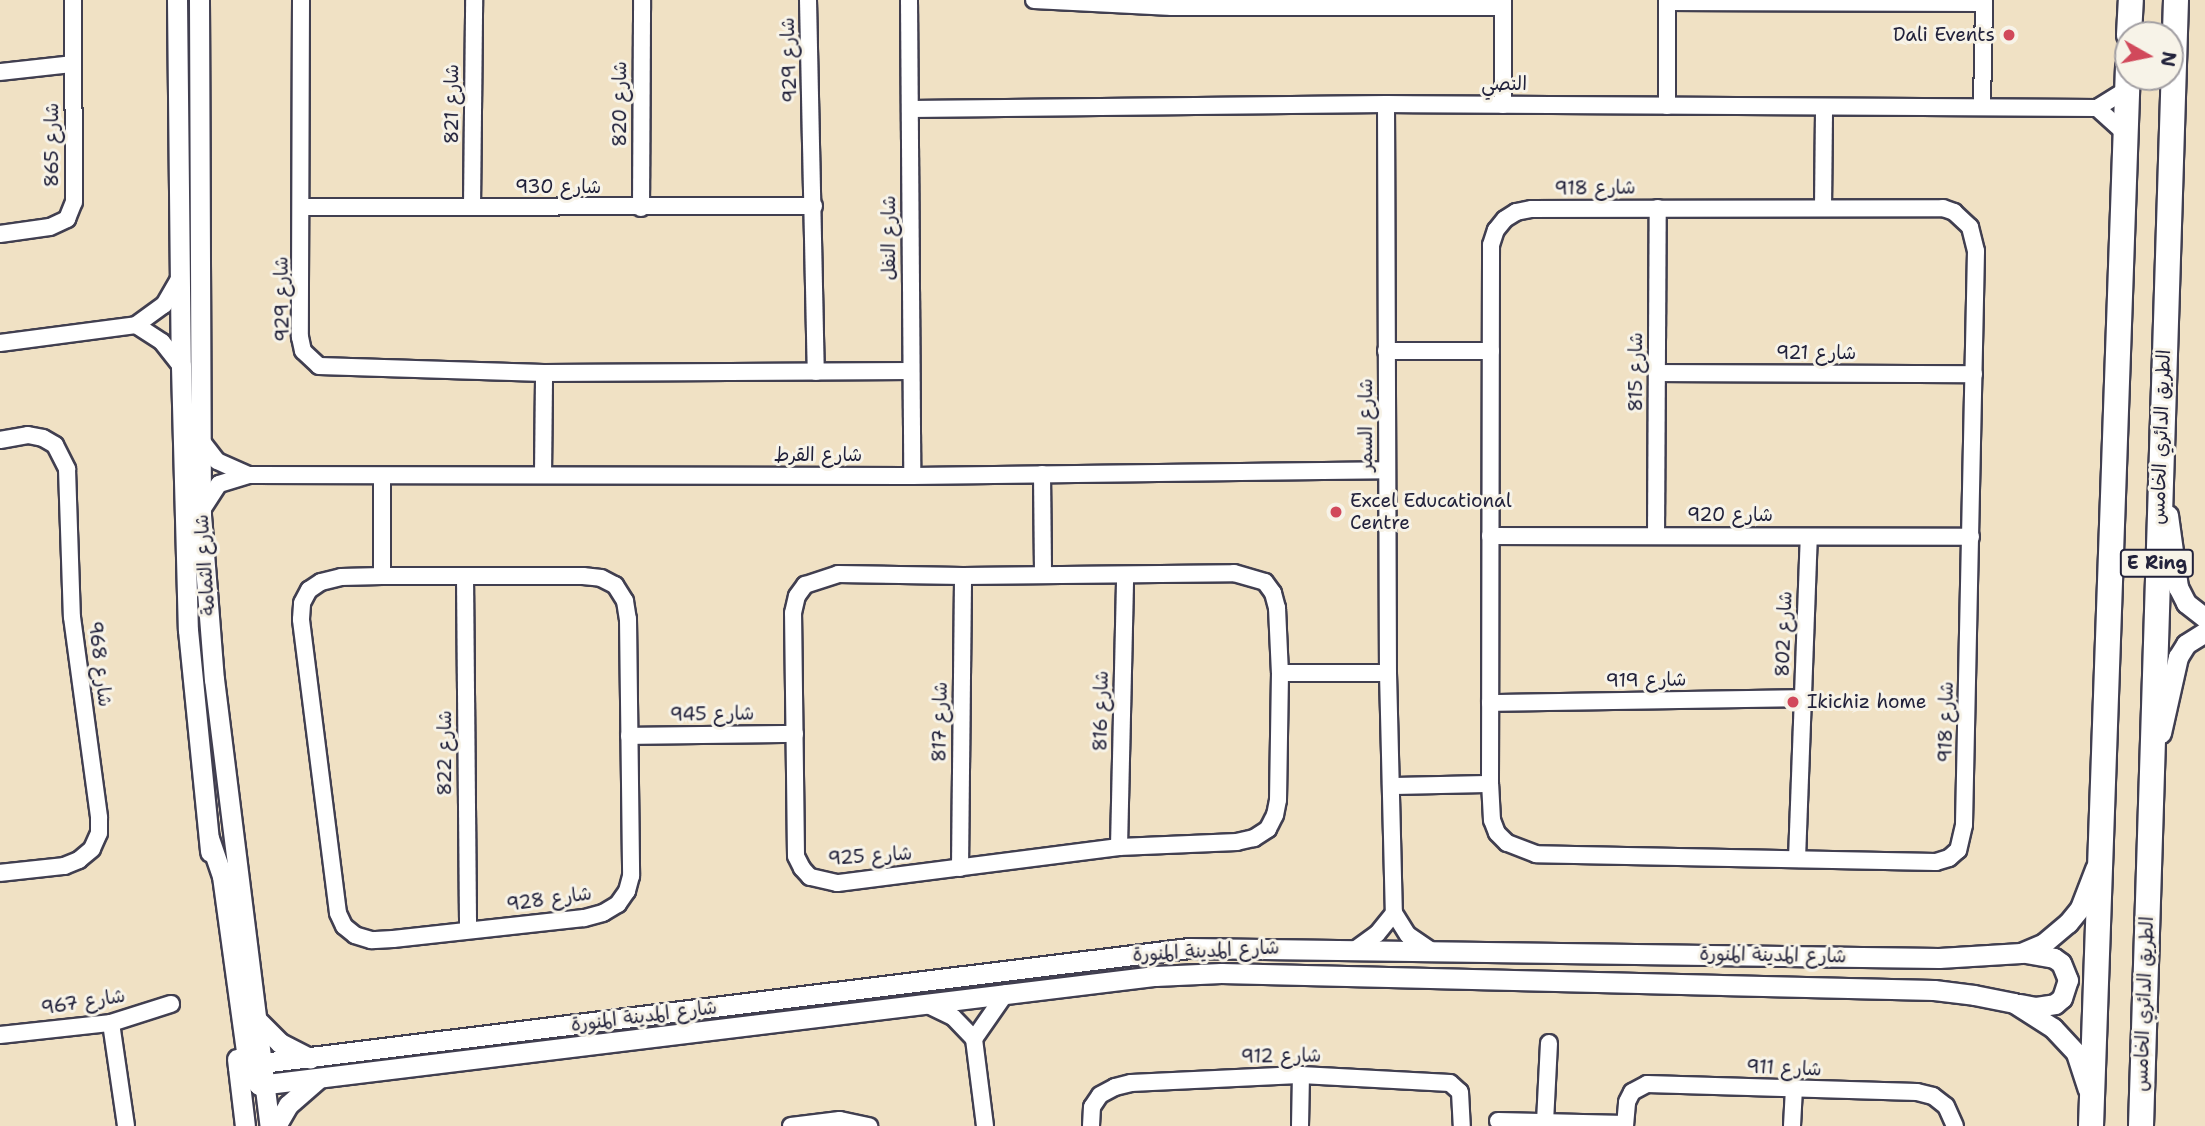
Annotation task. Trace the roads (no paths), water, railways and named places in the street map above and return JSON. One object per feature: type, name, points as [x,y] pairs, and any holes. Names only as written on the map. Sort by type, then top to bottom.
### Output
[{"type":"main road","points":[[2130,21],[2131,0]]},
{"type":"main road","name":"الطريق الدائري الخامس","points":[[2141,1126],[2176,0]]},
{"type":"main road","name":"E Ring","points":[[2092,1116],[2127,91]]},
{"type":"street","name":"شارع 865","points":[[0,234],[50,227],[67,219],[74,202],[73,0]]},
{"type":"street","name":"شارع الثمامة","points":[[177,0],[181,366],[189,643],[209,838],[249,1065],[265,1085],[270,1126]]},
{"type":"street","name":"شارع الثمامة","points":[[199,0],[201,514],[214,679],[256,1018],[249,1065],[245,1126]]},
{"type":"street","name":"شارع 929","points":[[301,0],[303,207],[300,337],[303,351],[310,360],[330,368],[544,373],[911,371]]},
{"type":"street","name":"شارع 821","points":[[472,207],[474,0]]},
{"type":"street","name":"شارع 820","points":[[640,208],[642,0]]},
{"type":"street","name":"شارع 929","points":[[808,0],[816,372]]},
{"type":"street","name":"شارع النفل","points":[[909,0],[912,476]]},
{"type":"street","points":[[1034,0],[1172,4],[1503,3],[1503,105]]},
{"type":"street","points":[[1667,106],[1667,1],[1984,1],[1982,106]]},
{"type":"street","points":[[0,72],[73,64]]},
{"type":"street","points":[[2115,91],[2098,108],[2125,133]]},
{"type":"street","name":"النصي","points":[[910,109],[1386,104],[2098,108]]},
{"type":"street","name":"شارع السمر","points":[[1386,104],[1388,673],[1394,913]]},
{"type":"street","points":[[1823,208],[1824,107]]},
{"type":"street","name":"شارع 930","points":[[303,207],[814,206]]},
{"type":"street","name":"شارع 918","points":[[1658,208],[1942,208],[1963,218],[1970,227],[1976,251],[1964,825],[1958,850],[1949,858],[1936,862],[1528,852],[1507,843],[1497,833],[1492,820],[1490,784],[1492,245],[1496,230],[1504,219],[1532,209],[1658,208]]},
{"type":"street","name":"شارع 815","points":[[1656,536],[1658,208]]},
{"type":"street","points":[[0,343],[136,325],[164,304],[181,274]]},
{"type":"street","points":[[136,325],[162,342],[181,366]]},
{"type":"street","points":[[1386,351],[1491,351]]},
{"type":"street","points":[[543,475],[544,373]]},
{"type":"street","name":"شارع 921","points":[[1657,373],[1974,374]]},
{"type":"street","name":"شارع 968","points":[[0,440],[28,435],[43,438],[62,456],[67,469],[72,617],[99,833],[92,849],[79,860],[64,866],[0,873]]},
{"type":"street","name":"شارع القرط","points":[[200,439],[217,461],[248,475]]},
{"type":"street","points":[[2160,450],[2178,587],[2186,603],[2205,618]]},
{"type":"street","name":"شارع القرط","points":[[201,514],[208,496],[219,484],[248,475],[912,476],[1387,470]]},
{"type":"street","points":[[1042,474],[1043,575]]},
{"type":"street","points":[[382,476],[382,576]]},
{"type":"street","name":"شارع 920","points":[[1490,536],[1971,537]]},
{"type":"street","name":"شارع 802","points":[[1797,859],[1809,537]]},
{"type":"street","name":"شارع 925","points":[[1234,573],[1265,582],[1273,593],[1277,608],[1280,673],[1278,800],[1268,829],[1254,838],[1237,842],[1119,847],[837,883],[810,877],[796,856],[793,613],[797,596],[805,585],[838,574],[1125,576],[1234,573]]},
{"type":"street","name":"شارع 928","points":[[382,576],[583,576],[601,578],[615,585],[625,601],[628,619],[631,876],[627,891],[618,904],[603,913],[584,918],[371,940],[355,935],[344,926],[338,912],[301,619],[302,603],[309,590],[321,582],[341,577],[382,576]]},
{"type":"street","name":"شارع 822","points":[[465,576],[468,930]]},
{"type":"street","name":"شارع 817","points":[[960,869],[963,576]]},
{"type":"street","name":"شارع 816","points":[[1119,847],[1125,576]]},
{"type":"street","points":[[2151,782],[2175,665],[2186,644],[2205,632]]},
{"type":"street","points":[[1280,673],[1388,673]]},
{"type":"street","name":"شارع 919","points":[[1490,703],[1802,698]]},
{"type":"street","name":"شارع 945","points":[[629,736],[795,734]]},
{"type":"street","points":[[1391,786],[1490,784]]},
{"type":"street","name":"شارع المدينة المنورة","points":[[249,1065],[1153,951],[1221,947],[1939,958],[2021,953],[2056,935],[2080,908],[2094,872],[2104,827]]},
{"type":"street","points":[[1356,949],[1377,934],[1394,913],[1408,935],[1430,950]]},
{"type":"street","points":[[2014,1003],[2036,1007],[2055,1004],[2062,998],[2067,980],[2061,963],[2054,958],[2021,953]]},
{"type":"street","name":"شارع المدينة المنورة","points":[[265,1085],[1006,993],[1155,976],[1221,973],[1934,990],[2014,1003],[2067,1039],[2083,1073],[2092,1116]]},
{"type":"street","points":[[974,1039],[1006,993]]},
{"type":"street","name":"شارع 967","points":[[0,1035],[111,1023],[171,1004]]},
{"type":"street","points":[[926,1004],[953,1017],[974,1039],[985,1126]]},
{"type":"street","points":[[256,1018],[280,1043],[311,1059]]},
{"type":"street","points":[[111,1023],[126,1126]]},
{"type":"street","points":[[1545,1122],[1549,1043]]},
{"type":"street","points":[[1300,1126],[1301,1075]]},
{"type":"street","name":"شارع 912","points":[[1091,1126],[1092,1107],[1100,1095],[1131,1083],[1301,1075],[1450,1083],[1460,1092],[1462,1126]]},
{"type":"street","points":[[276,1126],[288,1105],[317,1079]]},
{"type":"street","name":"شارع 911","points":[[1625,1125],[1626,1102],[1632,1092],[1647,1084],[1917,1092],[1933,1096],[1947,1106],[1955,1126]]},
{"type":"street","points":[[1792,1126],[1794,1090]]},
{"type":"street","points":[[790,1126],[840,1120],[869,1126]]},
{"type":"street","points":[[1498,1121],[1625,1125]]},
{"type":"place","name":"Dali Events","points":[[2009,35]]},
{"type":"place","name":"Excel Educational Centre","points":[[1336,512]]},
{"type":"place","name":"Ikichiz home","points":[[1793,702]]}]
